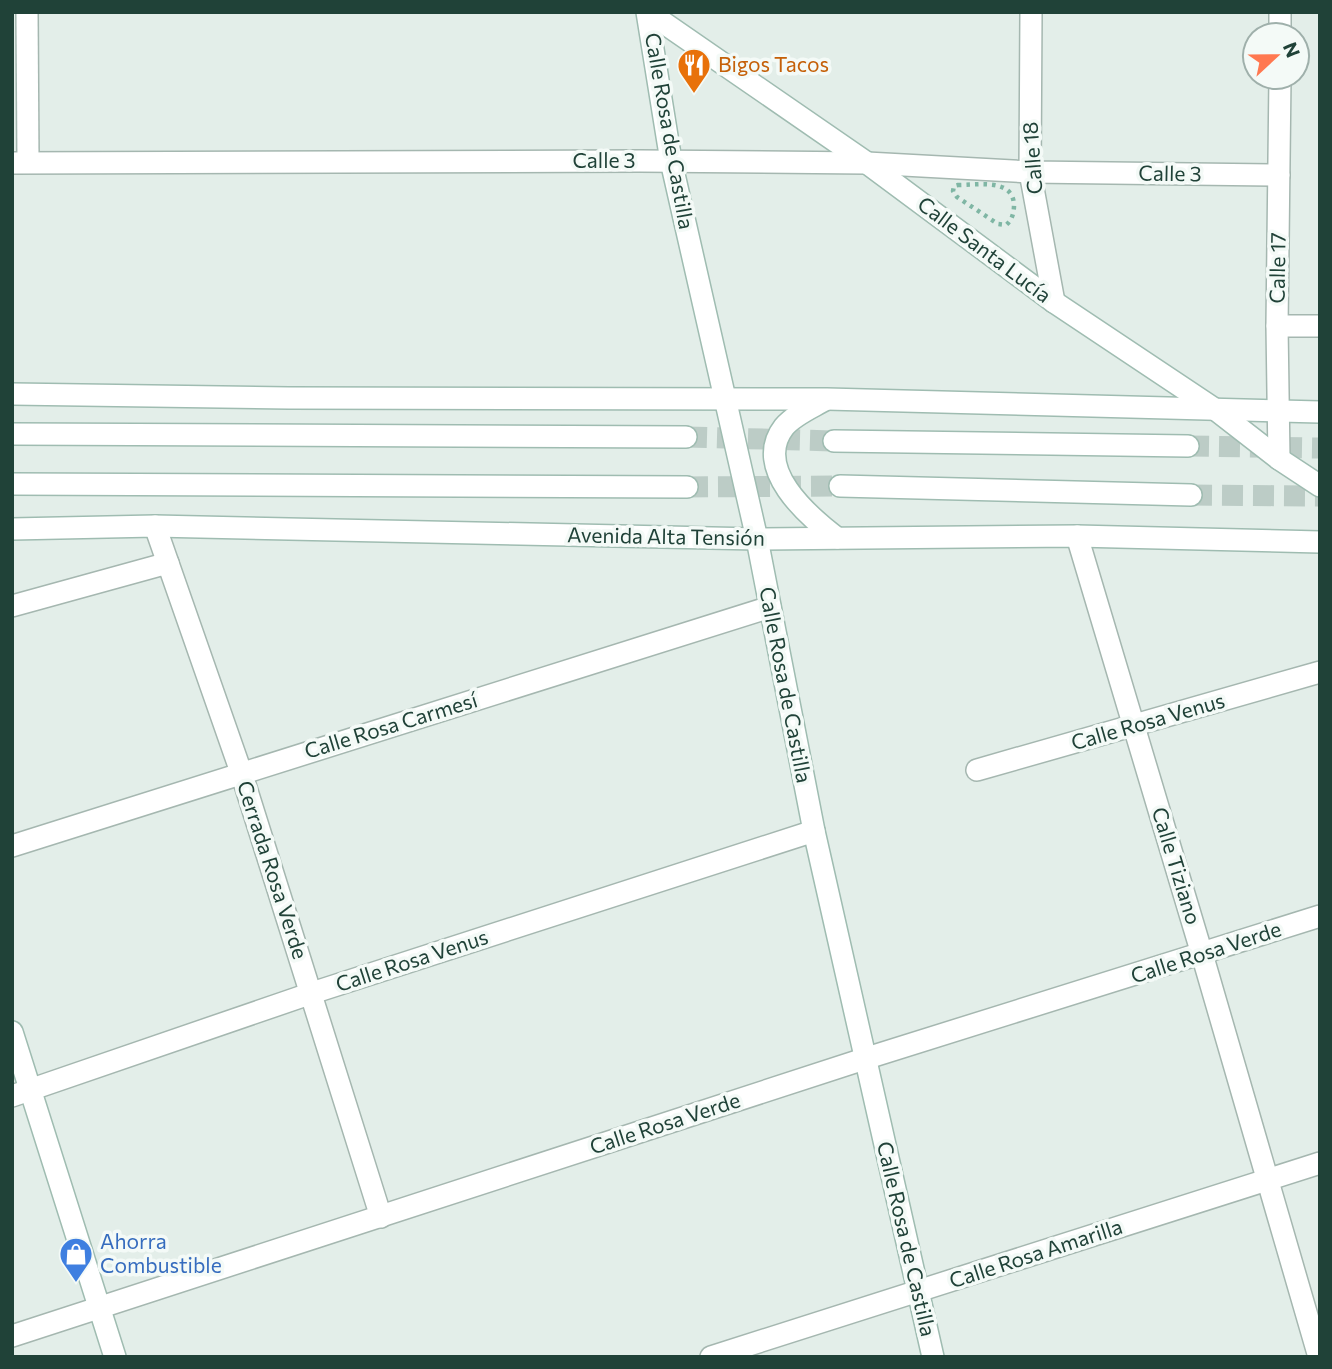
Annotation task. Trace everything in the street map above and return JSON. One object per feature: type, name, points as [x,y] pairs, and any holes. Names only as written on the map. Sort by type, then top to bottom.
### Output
[{"type":"street","points":[[20,163],[27,12]]},
{"type":"street","name":"Calle Rosa de Castilla","points":[[648,12],[671,161],[757,539],[814,831],[933,1357]]},
{"type":"street","name":"Calle Santa Lucía","points":[[648,12],[867,163],[1054,302],[1216,410],[1279,459],[1320,486]]},
{"type":"street","name":"Calle 18","points":[[1031,12],[1030,172],[1054,302]]},
{"type":"street","name":"Calle 17","points":[[1279,459],[1277,326],[1280,91]]},
{"type":"street","name":"Calle 3","points":[[20,163],[671,161],[867,163],[1030,172],[1279,175]]},
{"type":"street","points":[[1277,326],[1320,326]]},
{"type":"street","points":[[12,394],[289,398],[827,399],[1320,412]]},
{"type":"street","points":[[827,399],[784,427],[777,439],[775,452],[778,470],[794,500],[811,518],[837,538]]},
{"type":"street","points":[[12,434],[686,437]]},
{"type":"street","points":[[834,440],[1188,446]]},
{"type":"street","points":[[12,485],[687,487]]},
{"type":"street","points":[[840,486],[1191,495]]},
{"type":"street","name":"Avenida Alta Tensión","points":[[12,528],[155,526],[757,539],[1077,537],[1320,542]]},
{"type":"street","name":"Cerrada Rosa Verde","points":[[155,526],[241,772],[382,1217]]},
{"type":"street","name":"Calle Tiziano","points":[[1077,537],[1135,726],[1319,1357]]},
{"type":"street","points":[[12,606],[167,563]]},
{"type":"street","name":"Calle Rosa Carmesí","points":[[12,846],[770,607]]},
{"type":"street","name":"Calle Rosa Venus","points":[[977,771],[1320,672]]},
{"type":"street","name":"Calle Rosa Venus","points":[[22,1093],[312,993],[814,831]]},
{"type":"street","name":"Calle Rosa Verde","points":[[12,1336],[864,1059],[1320,916]]},
{"type":"street","points":[[12,1032],[22,1093],[100,1308],[115,1357]]},
{"type":"street","name":"Calle Rosa Amarilla","points":[[711,1357],[1320,1163]]},
{"type":"path","points":[[958,185],[1002,186],[1013,195],[1011,221],[1006,225],[998,224],[957,197],[953,191],[954,186],[958,185]]},
{"type":"tunnel","points":[[686,437],[834,441]]},
{"type":"tunnel","points":[[1188,446],[1320,448]]},
{"type":"tunnel","points":[[687,487],[840,486]]},
{"type":"tunnel","points":[[1191,495],[1320,496]]},
{"type":"place","name":"Bigos Tacos","points":[[694,95]]},
{"type":"place","name":"Ahorra Combustible","points":[[76,1284]]}]
